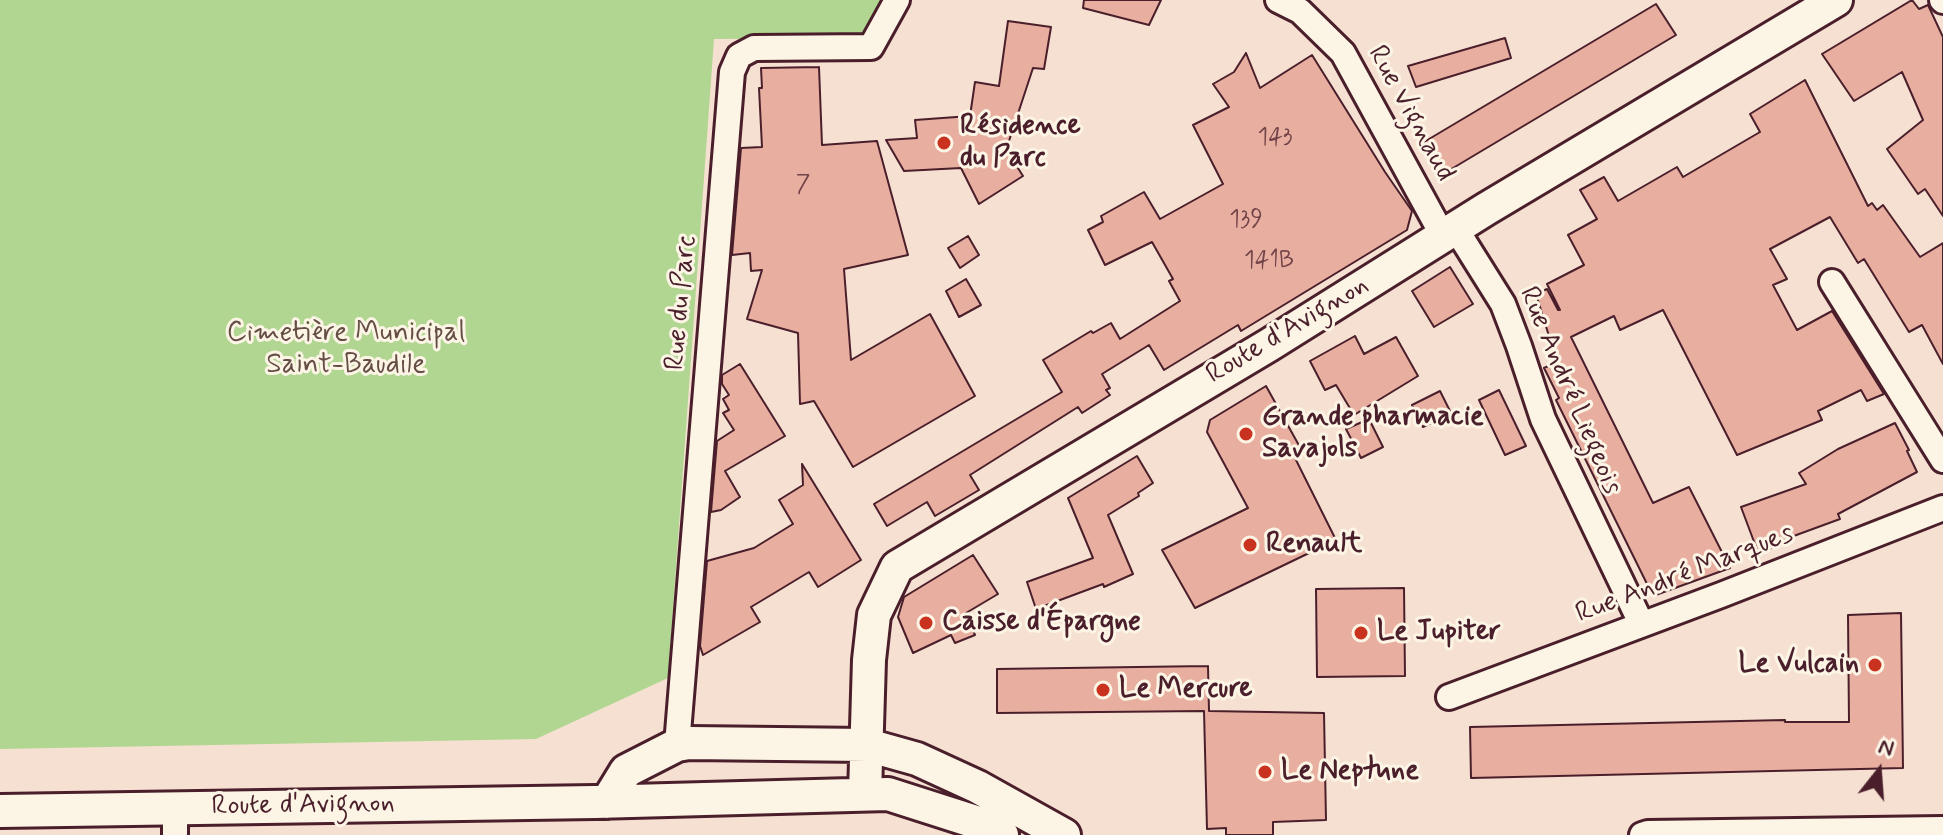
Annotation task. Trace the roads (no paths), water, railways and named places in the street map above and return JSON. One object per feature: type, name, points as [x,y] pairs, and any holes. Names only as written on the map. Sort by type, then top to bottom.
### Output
[{"type":"main road","name":"Route d'Avignon","points":[[0,811],[175,821],[865,794],[869,660],[874,615],[897,567],[1836,0]]},
{"type":"main road","points":[[607,802],[626,771],[677,745],[867,745],[917,759],[1064,835]]},
{"type":"main road","points":[[865,794],[888,794],[985,825],[1002,835]]},
{"type":"street","name":"Rue du Parc","points":[[677,745],[732,72],[739,56],[754,48],[871,47],[897,0]]},
{"type":"street","name":"Rue Vignaud","points":[[1278,0],[1300,11],[1343,53],[1450,233]]},
{"type":"street","name":"Rue André Liegeois","points":[[1450,233],[1503,304],[1543,419],[1641,623]]},
{"type":"street","points":[[1832,282],[1943,460]]},
{"type":"street","name":"Rue André Marques","points":[[1449,697],[1943,508]]},
{"type":"street","points":[[1642,835],[1943,829]]},
{"type":"place","name":"Résidence du Parc","points":[[944,143]]},
{"type":"place","name":"Grande pharmacie Savajols","points":[[1246,434]]},
{"type":"place","name":"Renault","points":[[1250,545]]},
{"type":"place","name":"Caisse d'Épargne","points":[[926,623]]},
{"type":"place","name":"Le Jupiter","points":[[1361,633]]},
{"type":"place","name":"Le Vulcain","points":[[1875,665]]},
{"type":"place","name":"Le Mercure","points":[[1103,690]]},
{"type":"place","name":"Le Neptune","points":[[1265,772]]},
{"type":"park label","name":"Cimetière Municipal Saint-Baudile","points":[[346,350]]}]
